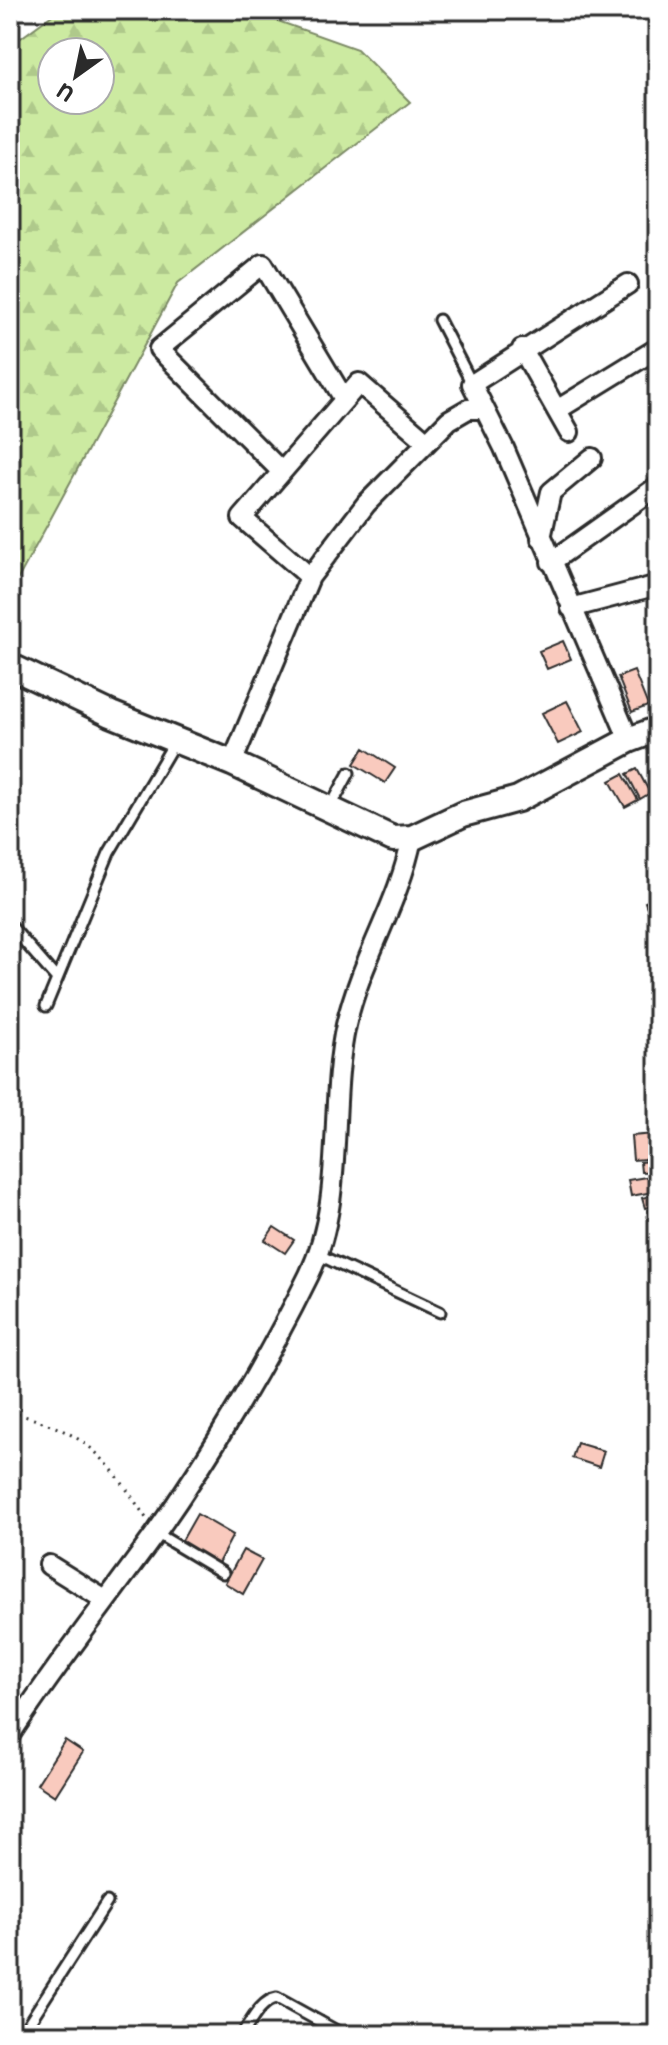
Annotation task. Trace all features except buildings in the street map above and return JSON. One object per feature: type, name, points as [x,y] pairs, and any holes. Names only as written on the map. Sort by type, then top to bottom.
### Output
[{"type":"street","points":[[282,472],[159,349],[263,264],[344,399]]},
{"type":"street","points":[[628,284],[522,349],[472,384],[504,448],[629,740]]},
{"type":"street","points":[[557,410],[658,348]]},
{"type":"street","points":[[522,349],[569,432]]},
{"type":"street","points":[[310,577],[242,518],[344,399],[359,383],[427,442]]},
{"type":"street","points":[[232,763],[310,577],[355,516],[427,442],[456,414],[468,409],[482,409]]},
{"type":"street","points":[[541,538],[551,492],[592,458]]},
{"type":"street","points":[[551,562],[658,486]]},
{"type":"street","points":[[571,608],[658,585]]},
{"type":"street","points":[[10,666],[232,763],[393,839],[412,838],[463,814],[518,799],[629,740],[658,729]]},
{"type":"street","points":[[10,1735],[54,1668],[156,1533],[274,1340],[317,1254],[326,1211],[346,1027],[356,988],[403,878],[412,838]]},
{"type":"street","points":[[49,1565],[105,1600]]},
{"type":"lane","points":[[439,320],[472,384]]},
{"type":"lane","points":[[46,1006],[109,853],[176,740]]},
{"type":"lane","points":[[330,808],[349,773]]},
{"type":"lane","points":[[10,925],[57,979]]},
{"type":"lane","points":[[317,1254],[440,1312]]},
{"type":"lane","points":[[156,1533],[223,1573]]},
{"type":"lane","points":[[21,2035],[107,1902]]},
{"type":"lane","points":[[242,2035],[257,2012],[270,1999],[277,1998],[344,2035]]},
{"type":"path","points":[[10,1412],[54,1424],[94,1447],[113,1467],[156,1533]]},
{"type":"green space","points":[[59,10],[247,10],[357,49],[410,102],[178,283],[18,579],[10,578],[10,46]]}]
